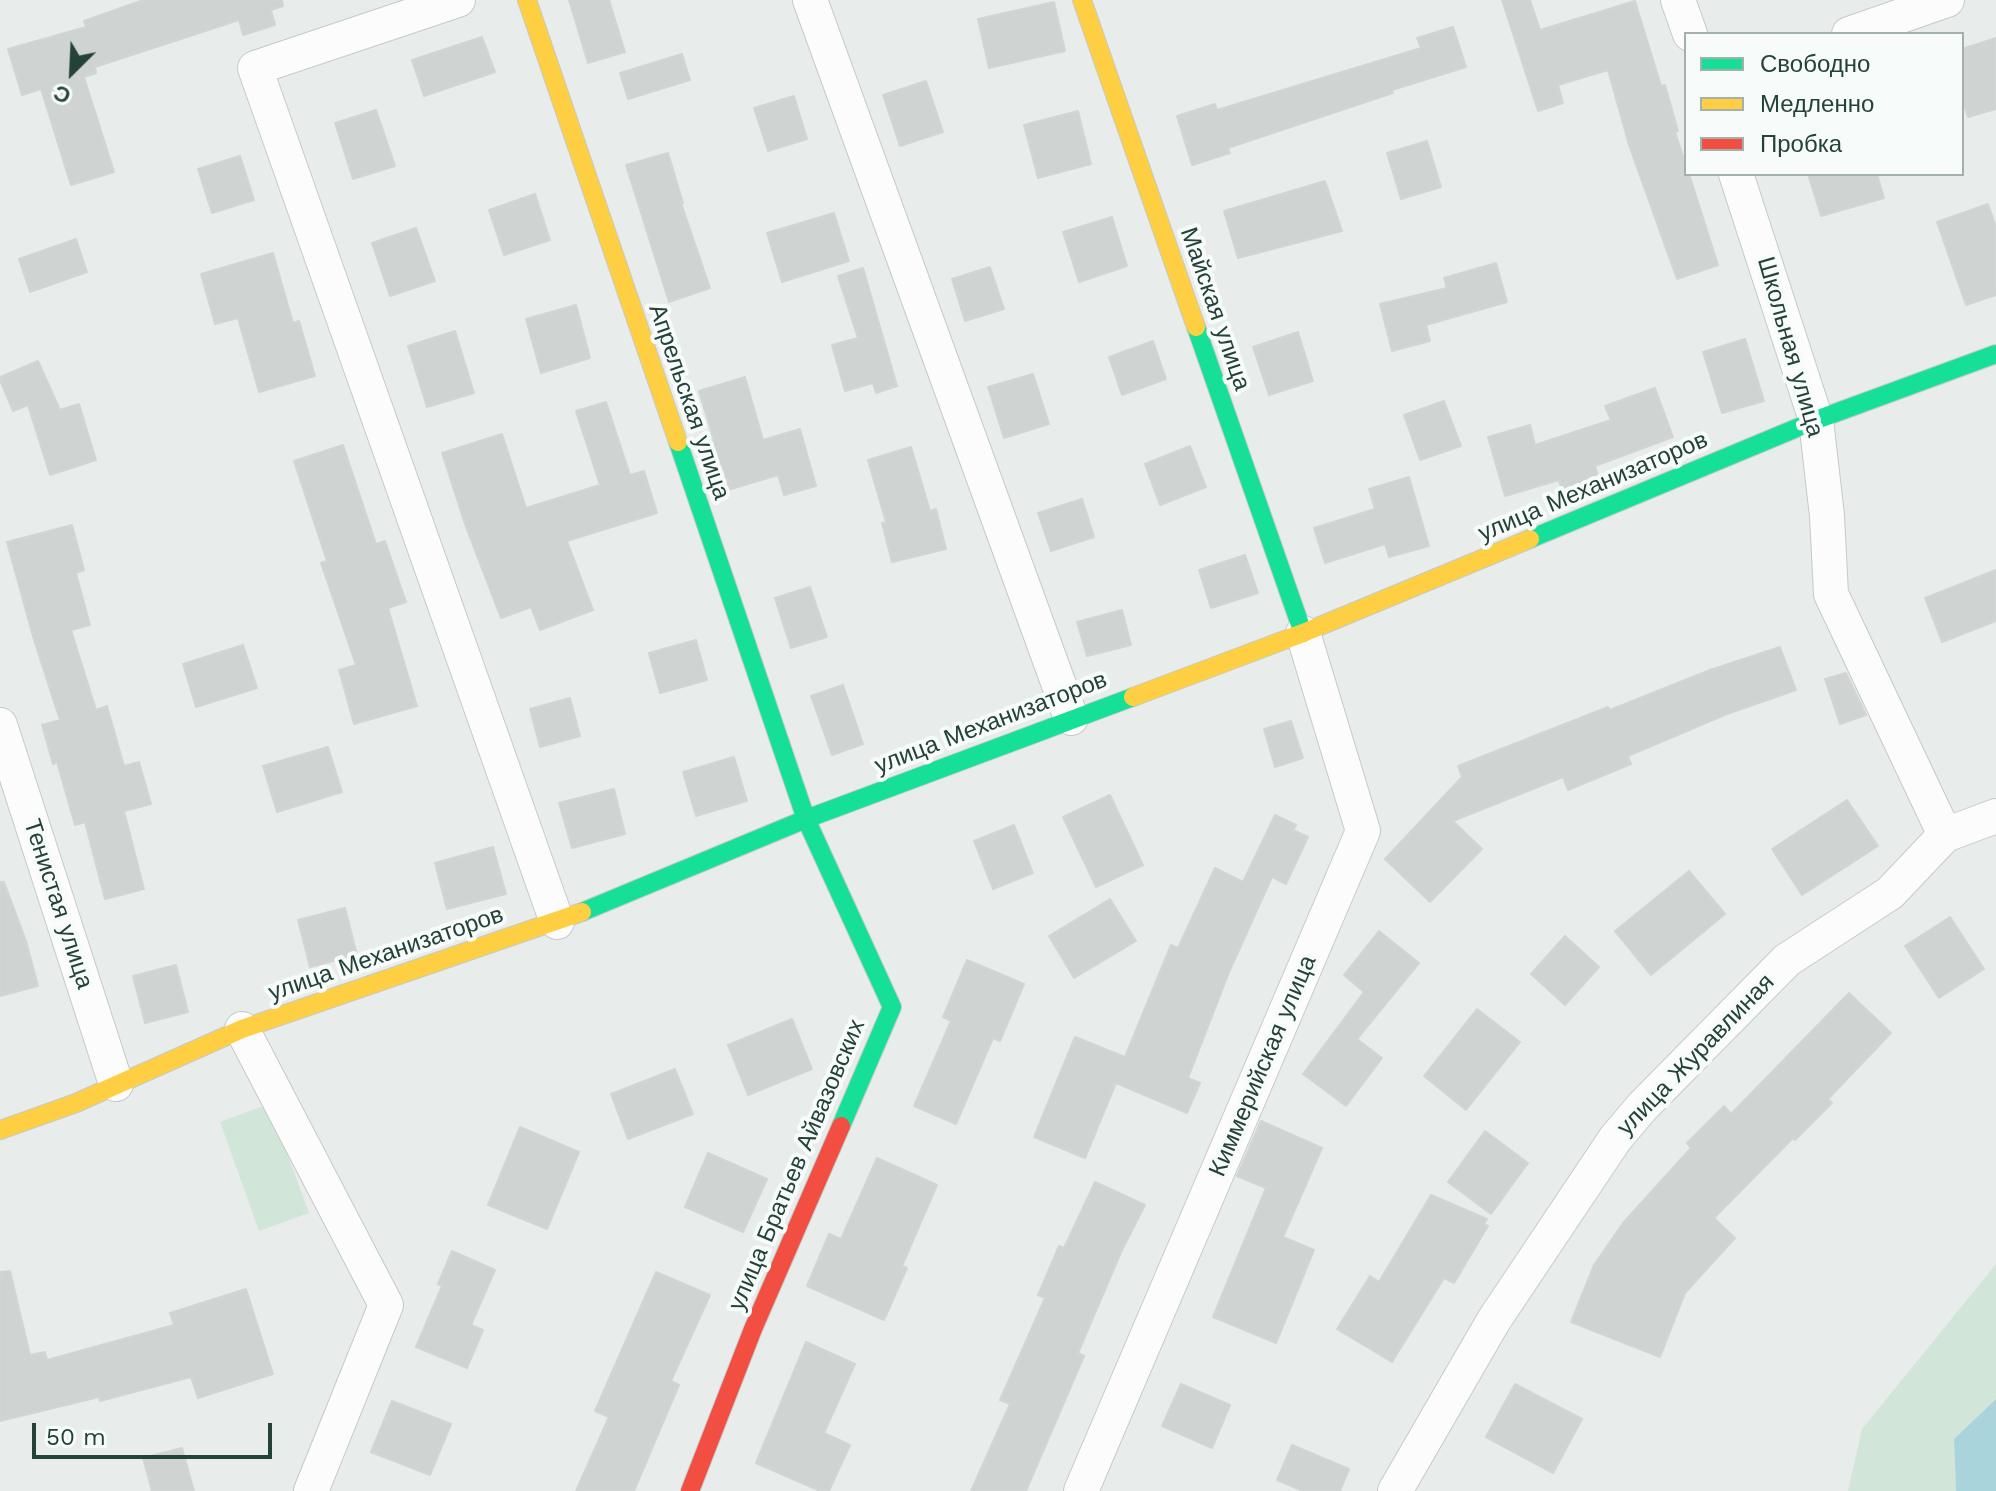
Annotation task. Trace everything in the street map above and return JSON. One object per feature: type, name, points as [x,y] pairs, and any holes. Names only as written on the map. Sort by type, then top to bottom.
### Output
[{"type":"street","points":[[458,0],[255,68],[557,922]]},
{"type":"street","name":"Апрельская улица","points":[[527,0],[806,819]]},
{"type":"street","points":[[810,0],[1071,718]]},
{"type":"street","name":"Майская улица","points":[[1082,0],[1303,633]]},
{"type":"street","points":[[1678,0],[1689,32]]},
{"type":"street","points":[[1855,32],[1947,0]]},
{"type":"street","name":"Школьная улица","points":[[1737,176],[1816,420],[1827,516],[1831,594],[1945,835]]},
{"type":"street","name":"улица Механизаторов","points":[[0,1130],[76,1103],[242,1029],[557,922],[806,819],[1303,633],[1816,420],[1996,354]]},
{"type":"street","name":"Киммерийская улица","points":[[1081,1491],[1363,831],[1303,633]]},
{"type":"street","name":"Тенистая улица","points":[[0,725],[116,1084]]},
{"type":"street","name":"улица Журавлиная","points":[[1395,1491],[1494,1320],[1615,1139],[1642,1107],[1787,960],[1890,893],[1945,835],[1996,816]]},
{"type":"street","name":"улица Братьев Айвазовских","points":[[690,1491],[753,1329],[892,1007],[806,819]]},
{"type":"street","points":[[242,1029],[386,1305],[311,1491]]},
{"type":"green space","points":[[269,1104],[309,1213],[259,1231],[220,1122]]},
{"type":"green space","points":[[1996,1264],[1996,1399],[1954,1439],[1956,1491],[1848,1491],[1862,1429]]},
{"type":"water","points":[[1996,1399],[1996,1491],[1956,1491],[1954,1439]]},
{"type":"building","points":[[143,0],[282,0],[283,6],[271,10],[275,25],[243,35],[239,20],[95,67],[96,73],[84,77],[114,172],[71,185],[41,89],[22,95],[8,49],[86,27],[84,21]]},
{"type":"building","points":[[569,0],[609,0],[625,52],[588,63]]},
{"type":"building","points":[[1502,0],[1530,0],[1540,30],[1635,1],[1678,131],[1675,132],[1684,159],[1684,176],[1690,176],[1718,265],[1677,279],[1629,145],[1608,70],[1558,85],[1563,103],[1538,111]]},
{"type":"building","points":[[1054,2],[1065,51],[989,68],[978,19]]},
{"type":"building","points":[[1453,27],[1466,67],[1228,148],[1230,153],[1192,165],[1177,116],[1215,104],[1217,110],[1421,48],[1417,38]]},
{"type":"building","points":[[482,37],[495,72],[424,96],[412,60]]},
{"type":"building","points":[[1996,38],[1996,109],[1968,117],[1964,104],[1964,48]]},
{"type":"building","points":[[682,54],[690,80],[628,99],[620,73]]},
{"type":"building","points":[[926,81],[943,132],[900,146],[883,95]]},
{"type":"building","points":[[794,96],[807,139],[768,151],[754,108]]},
{"type":"building","points":[[376,110],[395,166],[353,179],[335,123]]},
{"type":"building","points":[[1078,111],[1091,164],[1038,178],[1024,125]]},
{"type":"building","points":[[1427,141],[1441,187],[1401,199],[1387,153]]},
{"type":"building","points":[[668,153],[681,203],[710,288],[669,302],[626,165]]},
{"type":"building","points":[[240,156],[254,200],[212,213],[198,169]]},
{"type":"building","points":[[1809,176],[1878,176],[1884,198],[1821,216]]},
{"type":"building","points":[[1325,181],[1342,231],[1238,258],[1224,211]]},
{"type":"building","points":[[535,194],[550,240],[504,255],[489,210]]},
{"type":"building","points":[[1988,204],[1996,227],[1996,295],[1966,305],[1937,222]]},
{"type":"building","points":[[834,213],[849,261],[782,282],[767,233]]},
{"type":"building","points":[[1112,217],[1127,266],[1079,282],[1063,232]]},
{"type":"building","points":[[416,228],[435,281],[390,296],[372,243]]},
{"type":"building","points":[[76,239],[87,272],[30,292],[19,259]]},
{"type":"building","points":[[273,253],[293,323],[299,321],[315,376],[259,392],[238,318],[215,324],[201,274]]},
{"type":"building","points":[[1496,263],[1507,302],[1426,325],[1430,341],[1392,351],[1380,304],[1447,288],[1444,278]]},
{"type":"building","points":[[990,267],[1004,309],[965,321],[952,279]]},
{"type":"building","points":[[863,268],[897,386],[876,393],[873,383],[845,391],[832,345],[858,338],[838,276]]},
{"type":"building","points":[[576,305],[590,358],[541,373],[526,319]]},
{"type":"building","points":[[455,331],[474,393],[427,407],[408,346]]},
{"type":"building","points":[[1298,332],[1313,381],[1269,395],[1253,347]]},
{"type":"building","points":[[1745,339],[1764,401],[1722,413],[1703,352]]},
{"type":"building","points":[[1153,341],[1166,379],[1122,395],[1109,357]]},
{"type":"building","points":[[38,361],[60,410],[79,404],[96,460],[50,475],[28,405],[13,411],[0,380],[0,377]]},
{"type":"building","points":[[1033,374],[1049,424],[1004,438],[988,387]]},
{"type":"building","points":[[745,377],[763,440],[800,429],[816,486],[784,495],[778,475],[721,492],[705,444],[714,441],[699,391]]},
{"type":"building","points":[[1655,388],[1673,437],[1595,466],[1600,483],[1564,498],[1559,480],[1505,496],[1488,437],[1530,425],[1535,445],[1611,420],[1605,406]]},
{"type":"building","points":[[1444,401],[1461,446],[1420,460],[1404,415]]},
{"type":"building","points":[[606,402],[630,475],[644,471],[657,513],[567,541],[593,610],[540,630],[531,607],[501,618],[442,453],[502,434],[526,508],[600,485],[576,411]]},
{"type":"building","points":[[343,445],[376,544],[385,541],[406,602],[388,608],[417,706],[354,724],[339,670],[356,665],[321,563],[327,561],[294,461]]},
{"type":"building","points":[[1190,446],[1206,487],[1160,505],[1145,464]]},
{"type":"building","points":[[911,447],[930,511],[936,509],[946,549],[892,562],[882,523],[886,522],[868,460]]},
{"type":"building","points":[[1409,477],[1429,546],[1389,557],[1385,544],[1325,563],[1314,528],[1375,509],[1369,489]]},
{"type":"building","points":[[1082,499],[1094,537],[1051,551],[1038,513]]},
{"type":"building","points":[[72,525],[84,570],[76,573],[90,625],[71,630],[96,710],[107,706],[124,766],[139,762],[151,804],[124,811],[144,889],[105,899],[85,822],[75,825],[57,762],[53,764],[42,725],[60,720],[7,542]]},
{"type":"building","points":[[1245,555],[1258,593],[1211,608],[1199,570]]},
{"type":"building","points":[[1996,570],[1996,621],[1942,642],[1925,598]]},
{"type":"building","points":[[810,587],[827,637],[791,648],[775,598]]},
{"type":"building","points":[[1122,610],[1131,645],[1087,656],[1077,622]]},
{"type":"building","points":[[696,640],[707,680],[660,693],[649,653]]},
{"type":"building","points":[[243,645],[257,688],[196,707],[183,664]]},
{"type":"building","points":[[1780,647],[1796,690],[1727,714],[1628,756],[1631,764],[1568,790],[1563,777],[1453,821],[1482,849],[1430,902],[1385,859],[1462,777],[1458,766],[1608,707],[1610,710],[1710,670]]},
{"type":"building","points":[[1846,673],[1866,715],[1840,724],[1825,679]]},
{"type":"building","points":[[843,685],[863,744],[832,755],[811,696]]},
{"type":"building","points":[[570,698],[580,736],[540,747],[530,709]]},
{"type":"building","points":[[1291,721],[1303,758],[1275,767],[1264,729]]},
{"type":"building","points":[[328,747],[342,792],[277,812],[263,766]]},
{"type":"building","points":[[734,757],[747,801],[696,816],[683,772]]},
{"type":"building","points":[[614,789],[625,834],[572,848],[559,803]]},
{"type":"building","points":[[1110,795],[1143,865],[1096,887],[1063,817]]},
{"type":"building","points":[[1847,800],[1878,846],[1802,895],[1772,849]]},
{"type":"building","points":[[1275,815],[1296,825],[1293,830],[1308,837],[1286,884],[1272,877],[1230,970],[1188,1078],[1200,1083],[1187,1113],[1116,1083],[1085,1158],[1034,1137],[1075,1037],[1125,1057],[1171,945],[1178,948],[1215,868],[1243,882]]},
{"type":"building","points":[[1014,825],[1033,873],[993,889],[974,841]]},
{"type":"building","points":[[493,847],[506,894],[447,909],[435,863]]},
{"type":"building","points":[[1689,871],[1725,914],[1651,975],[1615,931]]},
{"type":"building","points":[[0,882],[4,882],[26,941],[38,986],[0,996]]},
{"type":"building","points":[[1110,899],[1136,941],[1074,978],[1049,936]]},
{"type":"building","points":[[345,908],[357,955],[310,967],[298,920]]},
{"type":"building","points":[[1950,917],[1984,969],[1939,998],[1905,946]]},
{"type":"building","points":[[1379,931],[1419,963],[1357,1039],[1382,1058],[1346,1106],[1303,1074],[1364,992],[1344,975]]},
{"type":"building","points":[[1565,936],[1599,967],[1565,1005],[1531,974]]},
{"type":"building","points":[[967,960],[1024,984],[1000,1041],[993,1038],[956,1124],[914,1106],[951,1021],[943,1017]]},
{"type":"building","points":[[176,965],[188,1012],[145,1023],[133,976]]},
{"type":"building","points":[[1849,993],[1891,1033],[1828,1099],[1832,1103],[1714,1218],[1735,1238],[1685,1293],[1660,1357],[1571,1322],[1594,1265],[1623,1223],[1691,1148],[1687,1143],[1724,1106],[1731,1114]]},
{"type":"building","points":[[1477,1009],[1520,1042],[1466,1110],[1424,1076]]},
{"type":"building","points":[[792,1019],[812,1069],[748,1095],[728,1045]]},
{"type":"building","points":[[675,1069],[693,1114],[628,1139],[611,1094]]},
{"type":"building","points":[[1261,1121],[1322,1148],[1283,1237],[1314,1250],[1276,1343],[1213,1317],[1266,1188],[1237,1176]]},
{"type":"building","points":[[520,1127],[579,1152],[547,1229],[488,1205]]},
{"type":"building","points":[[1485,1131],[1528,1163],[1491,1214],[1448,1182]]},
{"type":"building","points":[[708,1153],[767,1179],[743,1232],[685,1207]]},
{"type":"building","points":[[877,1158],[937,1185],[902,1266],[907,1268],[884,1320],[807,1286],[829,1234],[841,1239]]},
{"type":"building","points":[[1095,1182],[1145,1205],[1078,1353],[1084,1356],[1026,1491],[971,1491],[1010,1404],[1000,1400],[1045,1298],[1038,1295],[1059,1246],[1064,1248]]},
{"type":"building","points":[[1431,1195],[1487,1219],[1484,1224],[1488,1226],[1454,1283],[1444,1278],[1392,1362],[1337,1329],[1370,1276],[1379,1282]]},
{"type":"building","points":[[452,1251],[495,1270],[471,1325],[483,1330],[467,1368],[416,1347],[442,1286],[438,1284]]},
{"type":"building","points":[[10,1271],[30,1355],[45,1352],[47,1360],[174,1325],[170,1313],[246,1289],[273,1374],[198,1398],[191,1377],[100,1401],[99,1397],[0,1421],[0,1272]]},
{"type":"building","points":[[656,1272],[710,1295],[671,1381],[679,1385],[634,1491],[576,1491],[609,1417],[595,1411]]},
{"type":"building","points":[[806,1342],[855,1364],[824,1433],[850,1445],[829,1491],[820,1491],[756,1463]]},
{"type":"building","points":[[1181,1384],[1230,1405],[1212,1448],[1162,1426]]},
{"type":"building","points":[[1515,1384],[1582,1419],[1553,1473],[1486,1437]]},
{"type":"building","points":[[392,1401],[451,1424],[430,1475],[371,1452]]},
{"type":"building","points":[[1292,1445],[1349,1469],[1340,1491],[1303,1491],[1277,1480]]},
{"type":"building","points":[[182,1448],[194,1491],[152,1491],[143,1458]]},
{"type":"traffic: fast","points":[[1196,327],[1303,633]]},
{"type":"traffic: fast","points":[[1530,539],[1816,420],[1996,354]]},
{"type":"traffic: fast","points":[[678,442],[806,819],[892,1007],[841,1126]]},
{"type":"traffic: fast","points":[[582,912],[806,819],[1133,697]]},
{"type":"traffic: slow","points":[[527,0],[678,442]]},
{"type":"traffic: slow","points":[[1082,0],[1196,327]]},
{"type":"traffic: slow","points":[[1133,697],[1303,633],[1530,539]]},
{"type":"traffic: slow","points":[[0,1130],[76,1103],[242,1029],[582,912]]},
{"type":"traffic: jam","points":[[690,1491],[753,1329],[841,1126]]}]
